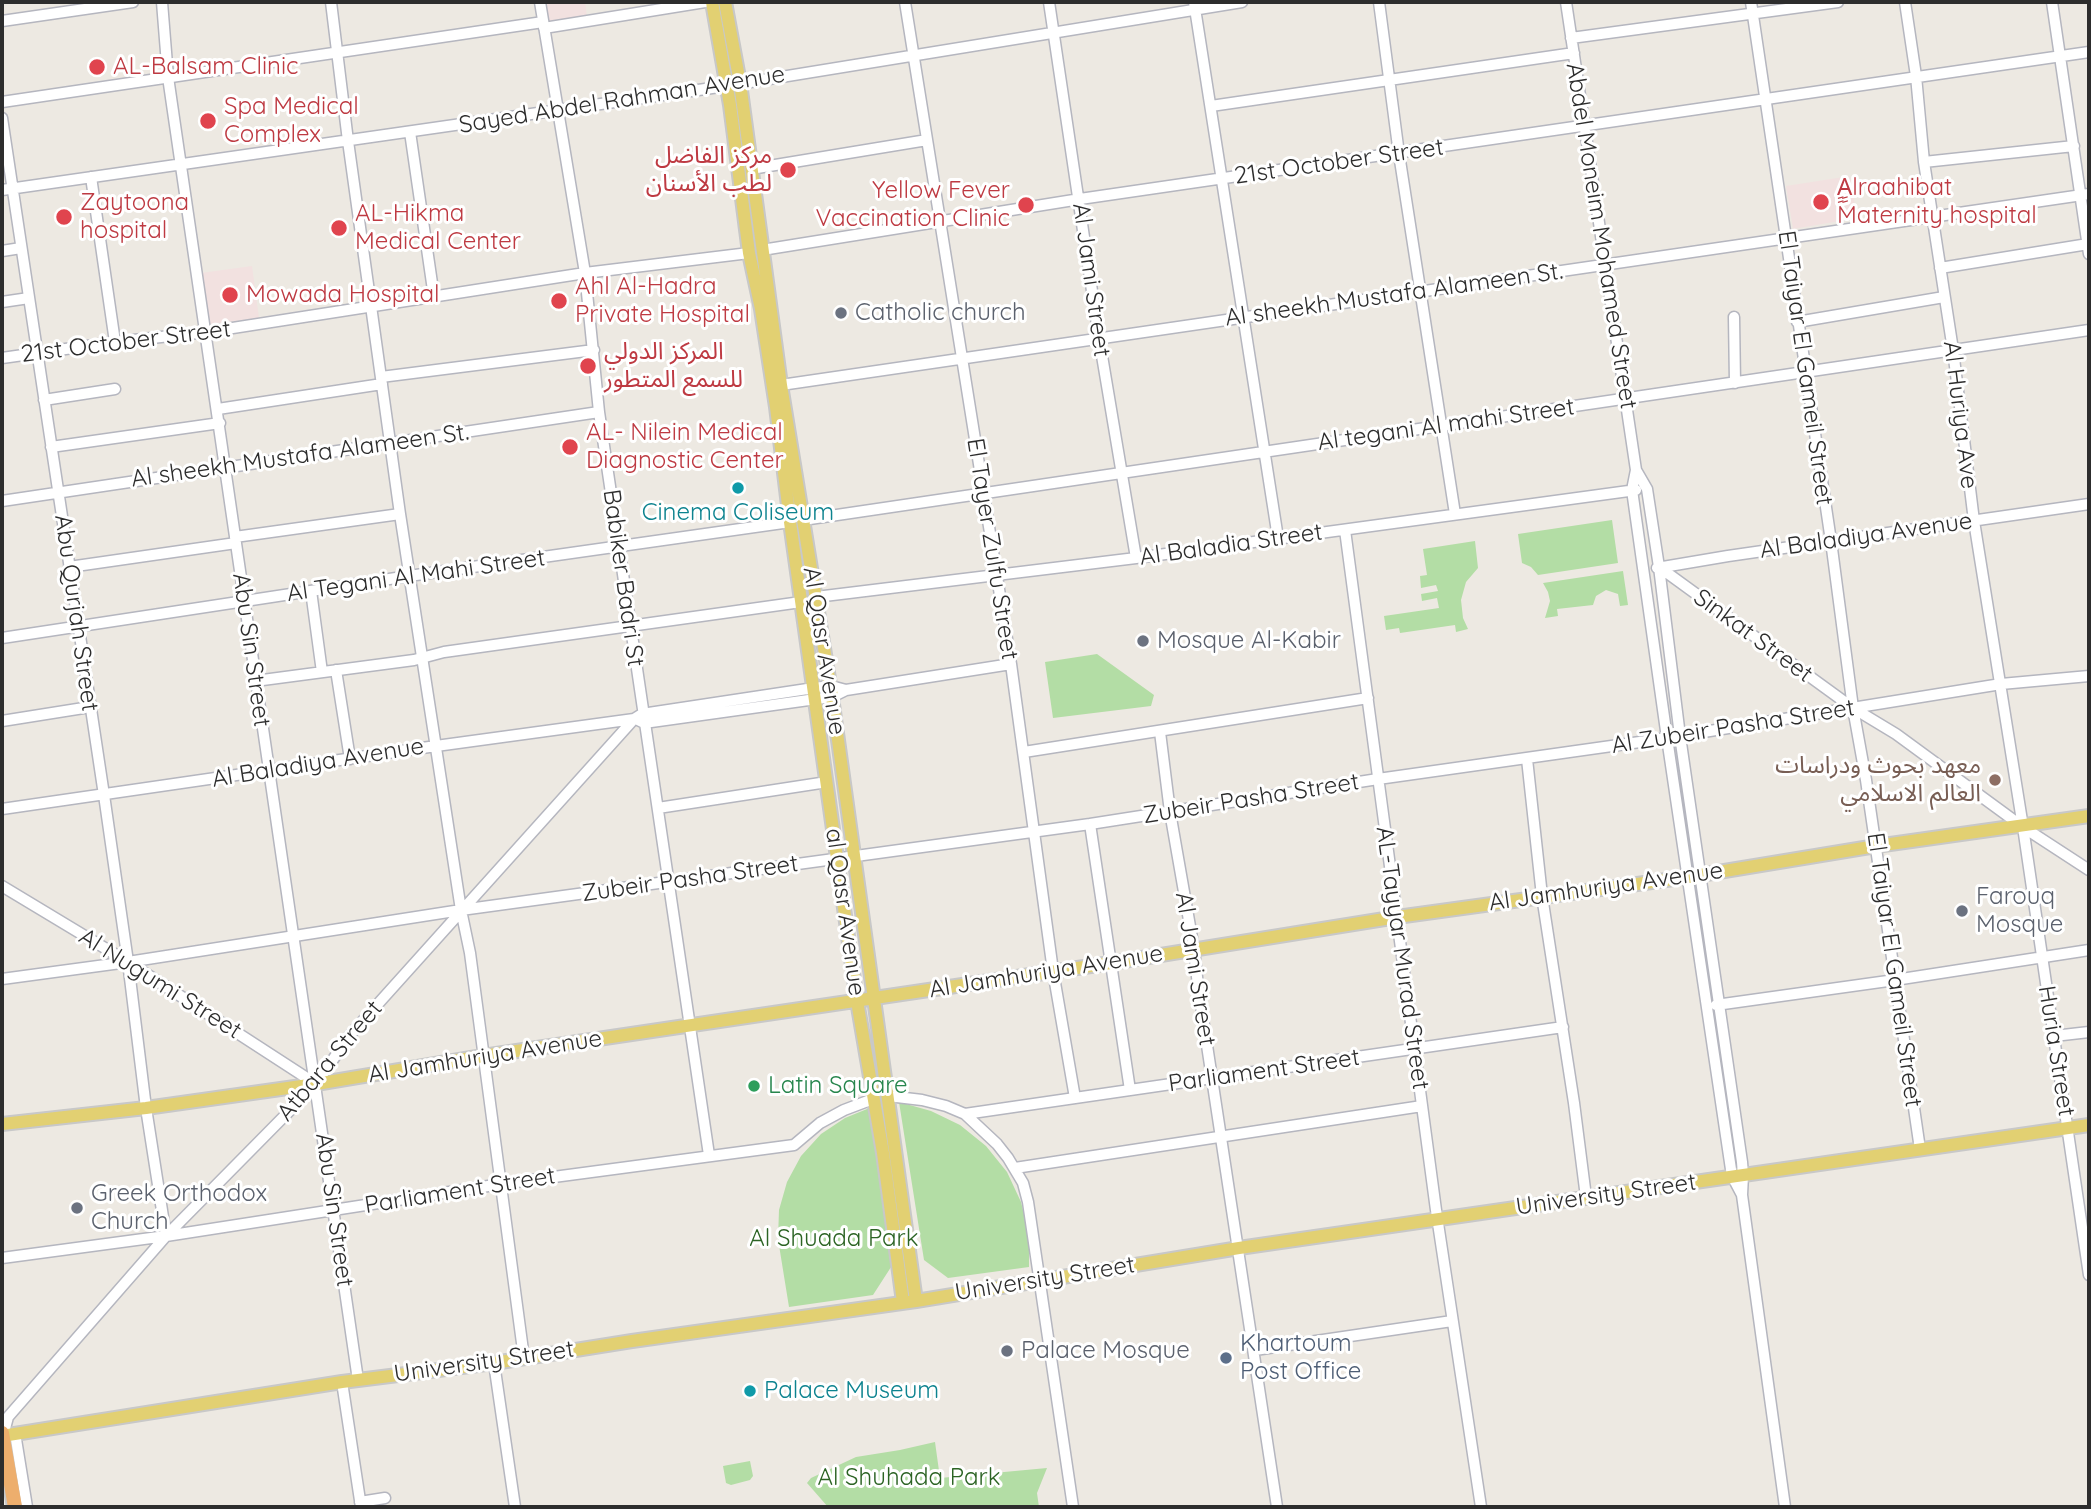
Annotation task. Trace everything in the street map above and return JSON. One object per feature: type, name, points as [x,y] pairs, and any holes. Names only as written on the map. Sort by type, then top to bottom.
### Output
[{"type":"highway","points":[[5,1435],[15,1507]]},
{"type":"main road","name":"Al Qasr Avenue","points":[[712,2],[740,174],[781,385],[796,521]]},
{"type":"main road","name":"Al Qasr Avenue","points":[[725,2],[740,83],[751,169],[755,252],[776,407],[796,521],[816,597],[832,691],[888,1096],[910,1301]]},
{"type":"main road","name":"al Qasr Avenue","points":[[796,521],[801,602],[857,1001],[910,1301]]},
{"type":"main road","name":"Al Jamhuriya Avenue","points":[[2,1124],[146,1108],[316,1084],[483,1056],[1397,917],[1694,876],[1876,846],[2089,816]]},
{"type":"main road","name":"University Street","points":[[5,1435],[342,1382],[495,1363],[910,1301],[1238,1248],[2089,1125]]},
{"type":"street","points":[[2,21],[133,2]]},
{"type":"street","name":"Abu Sin Street","points":[[162,2],[168,77],[358,1380]]},
{"type":"street","points":[[331,2],[400,514],[461,910],[470,953],[524,1358]]},
{"type":"street","name":"Babiker Badri St","points":[[540,2],[585,273],[599,412],[631,625],[640,718],[658,808],[709,1155]]},
{"type":"street","points":[[2,102],[337,52],[705,2]]},
{"type":"street","name":"El Tayer Zulfu Street","points":[[905,2],[960,359],[1011,664],[1053,971],[1074,1098]]},
{"type":"street","name":"Al Jami Street","points":[[1049,2],[1099,338],[1136,558]]},
{"type":"street","name":"Sayed Abdel Rahman Avenue","points":[[7,189],[726,86],[1194,6],[1242,2]]},
{"type":"street","points":[[1379,2],[1399,154],[1455,514]]},
{"type":"street","name":"Abdel Moneim Mohamed Street","points":[[1566,2],[1636,470]]},
{"type":"street","points":[[1571,38],[1751,7],[1784,10],[1838,2]]},
{"type":"street","name":"Al Huriya Ave","points":[[1905,2],[1916,76],[1924,162],[1953,350],[1974,522],[2023,827]]},
{"type":"street","points":[[1940,268],[2089,249],[2085,194],[2074,146],[2052,2]]},
{"type":"street","points":[[1194,6],[1278,538]]},
{"type":"street","name":"El Taiyar El Gameil Street","points":[[1751,7],[1920,1149]]},
{"type":"street","name":"21st October Street","points":[[2,358],[206,332],[585,273],[755,252],[1080,199],[2089,52]]},
{"type":"street","points":[[1211,106],[1574,53]]},
{"type":"street","name":"Abu Qurjah Street","points":[[2,117],[7,189],[29,298],[104,795],[166,1236]]},
{"type":"street","points":[[410,132],[434,298]]},
{"type":"street","points":[[751,169],[927,140]]},
{"type":"street","points":[[1924,162],[2074,146]]},
{"type":"street","points":[[91,177],[115,342]]},
{"type":"street","name":"Al sheekh Mustafa Alameen St.","points":[[781,385],[2085,194]]},
{"type":"street","points":[[2,251],[21,248]]},
{"type":"street","points":[[1797,322],[1944,297]]},
{"type":"street","points":[[2,303],[29,298]]},
{"type":"street","points":[[1734,317],[1735,383]]},
{"type":"street","name":"Al tegani Al mahi Street","points":[[796,521],[2089,330]]},
{"type":"street","points":[[218,409],[382,380],[594,350]]},
{"type":"street","points":[[44,400],[115,389]]},
{"type":"street","name":"Al sheekh Mustafa Alameen St.","points":[[2,501],[599,412]]},
{"type":"street","points":[[51,447],[220,423]]},
{"type":"street","points":[[1636,470],[1647,489],[1659,568],[1680,736],[1708,1006],[1742,1195],[1785,1507]]},
{"type":"street","points":[[1636,470],[1632,491],[1667,738],[1720,1004],[1738,1175]]},
{"type":"street","name":"Al Baladia Street","points":[[816,597],[1136,558],[1647,489]]},
{"type":"street","name":"Al Baladiya Avenue","points":[[1644,570],[2089,504]]},
{"type":"street","points":[[69,567],[400,514]]},
{"type":"street","name":"Al Tegani Al Mahi Street","points":[[2,638],[796,521]]},
{"type":"street","name":"AL-Tayyar Murad Street","points":[[1345,530],[1437,1219],[1481,1507]]},
{"type":"street","name":"Sinkat Street","points":[[1659,568],[1853,708],[1896,734],[2023,827],[2089,870]]},
{"type":"street","points":[[311,591],[321,672]]},
{"type":"street","points":[[255,681],[801,602]]},
{"type":"street","points":[[1656,661],[1669,660]]},
{"type":"street","name":"Al Baladiya Avenue","points":[[2,809],[846,690],[1011,664]]},
{"type":"street","points":[[336,670],[350,759]]},
{"type":"street","name":"Al Zubeir Pasha Street","points":[[1378,779],[1667,738],[2001,684],[2089,676]]},
{"type":"street","points":[[1024,752],[1368,698]]},
{"type":"street","points":[[2,721],[90,707]]},
{"type":"street","name":"Atbara Street","points":[[5,1435],[8,1417],[166,1236],[316,1084],[350,1035],[461,910],[640,718]]},
{"type":"street","name":"Al Jami Street","points":[[1160,732],[1170,812],[1194,949],[1278,1507]]},
{"type":"street","points":[[1527,759],[1542,896],[1586,1197]]},
{"type":"street","name":"Zubeir Pasha Street","points":[[2,979],[461,910],[1090,824],[1378,779]]},
{"type":"street","points":[[658,808],[827,782]]},
{"type":"street","points":[[1090,824],[1130,1090]]},
{"type":"street","name":"Huria Street","points":[[2023,827],[2089,1275]]},
{"type":"street","name":"Al Nugumi Street","points":[[2,886],[128,962],[316,1084]]},
{"type":"street","points":[[1708,1006],[2089,950]]},
{"type":"street","name":"Parliament Street","points":[[965,1114],[1563,1027]]},
{"type":"street","points":[[2054,1036],[2089,1032]]},
{"type":"street","points":[[888,1096],[922,1100],[965,1114],[997,1144],[1023,1183],[1040,1279],[1073,1507]]},
{"type":"street","name":"Parliament Street","points":[[2,1258],[166,1236],[501,1184],[794,1145],[820,1123],[873,1098]]},
{"type":"street","points":[[1015,1168],[1422,1106]]},
{"type":"street","points":[[1255,1350],[1452,1321]]},
{"type":"street","points":[[495,1363],[515,1507]]},
{"type":"street","points":[[342,1382],[361,1505],[385,1498]]},
{"type":"street","points":[[5,1435],[27,1507]]},
{"type":"shaded area","points":[[545,2],[585,2],[587,17],[548,22]]},
{"type":"shaded area","name":"ِِAِِlraahibat Maternity hospital","points":[[1850,176],[1857,218],[1793,229],[1786,186]]},
{"type":"shaded area","name":"Mowada Hospital","points":[[252,266],[259,318],[207,325],[201,273]]},
{"type":"green space","points":[[1612,520],[1618,563],[1538,575],[1531,567],[1522,563],[1518,534]]},
{"type":"green space","points":[[1475,541],[1478,568],[1466,582],[1461,600],[1463,618],[1468,629],[1456,632],[1455,625],[1400,633],[1399,628],[1386,630],[1384,616],[1439,608],[1437,598],[1422,601],[1421,594],[1438,591],[1436,585],[1421,588],[1420,576],[1427,575],[1423,549]]},
{"type":"green space","points":[[1623,571],[1628,605],[1620,606],[1618,594],[1606,590],[1596,596],[1593,605],[1557,609],[1558,616],[1545,618],[1550,601],[1543,583]]},
{"type":"green space","points":[[1097,654],[1154,695],[1151,706],[1053,718],[1045,662]]},
{"type":"green space","name":"Al Shuada Park","points":[[899,1102],[931,1111],[960,1125],[986,1146],[1007,1172],[1021,1202],[1029,1234],[1029,1267],[948,1278],[924,1260]]},
{"type":"green space","name":"Al Shuada Park","points":[[872,1107],[893,1264],[873,1295],[789,1307],[778,1239],[779,1210],[787,1182],[801,1156],[821,1134],[845,1118]]},
{"type":"green space","name":"Al Shuhada Park","points":[[935,1442],[940,1478],[1047,1468],[1037,1493],[1039,1507],[828,1507],[807,1483],[811,1478],[856,1457]]},
{"type":"green space","points":[[750,1461],[753,1476],[750,1480],[731,1485],[726,1483],[723,1466]]},
{"type":"place","name":"AL-Balsam Clinic","points":[[97,67]]},
{"type":"place","name":"Spa Medical Complex","points":[[208,121]]},
{"type":"place","name":"مركز الفاضل لطب الأسنان","points":[[788,170]]},
{"type":"place","name":"ِِAِِlraahibat Maternity hospital","points":[[1821,202]]},
{"type":"place","name":"Yellow Fever Vaccination Clinic","points":[[1026,205]]},
{"type":"place","name":"Zaytoona hospital","points":[[64,217]]},
{"type":"place","name":"AL-Hikma Medical Center","points":[[339,228]]},
{"type":"place","name":"Mowada Hospital","points":[[230,295]]},
{"type":"place","name":"Ahl Al-Hadra Private Hospital","points":[[559,301]]},
{"type":"place","name":"Catholic church","points":[[841,313]]},
{"type":"place","name":"المركز الدولي للسمع المتطور","points":[[588,366]]},
{"type":"place","name":"AL- Nilein Medical Diagnostic Center","points":[[570,447]]},
{"type":"place","name":"Cinema Coliseum","points":[[738,488]]},
{"type":"place","name":"Mosque Al-Kabir","points":[[1143,641]]},
{"type":"place","name":"معهد بحوث ودراسات العالم الاسلامي","points":[[1995,780]]},
{"type":"place","name":"Farouq Mosque","points":[[1962,911]]},
{"type":"place","name":"Latin Square","points":[[754,1086]]},
{"type":"place","name":"Greek Orthodox Church","points":[[77,1208]]},
{"type":"place","name":"Palace Mosque","points":[[1007,1351]]},
{"type":"place","name":"Khartoum Post Office","points":[[1226,1358]]},
{"type":"place","name":"Palace Museum","points":[[750,1391]]}]
